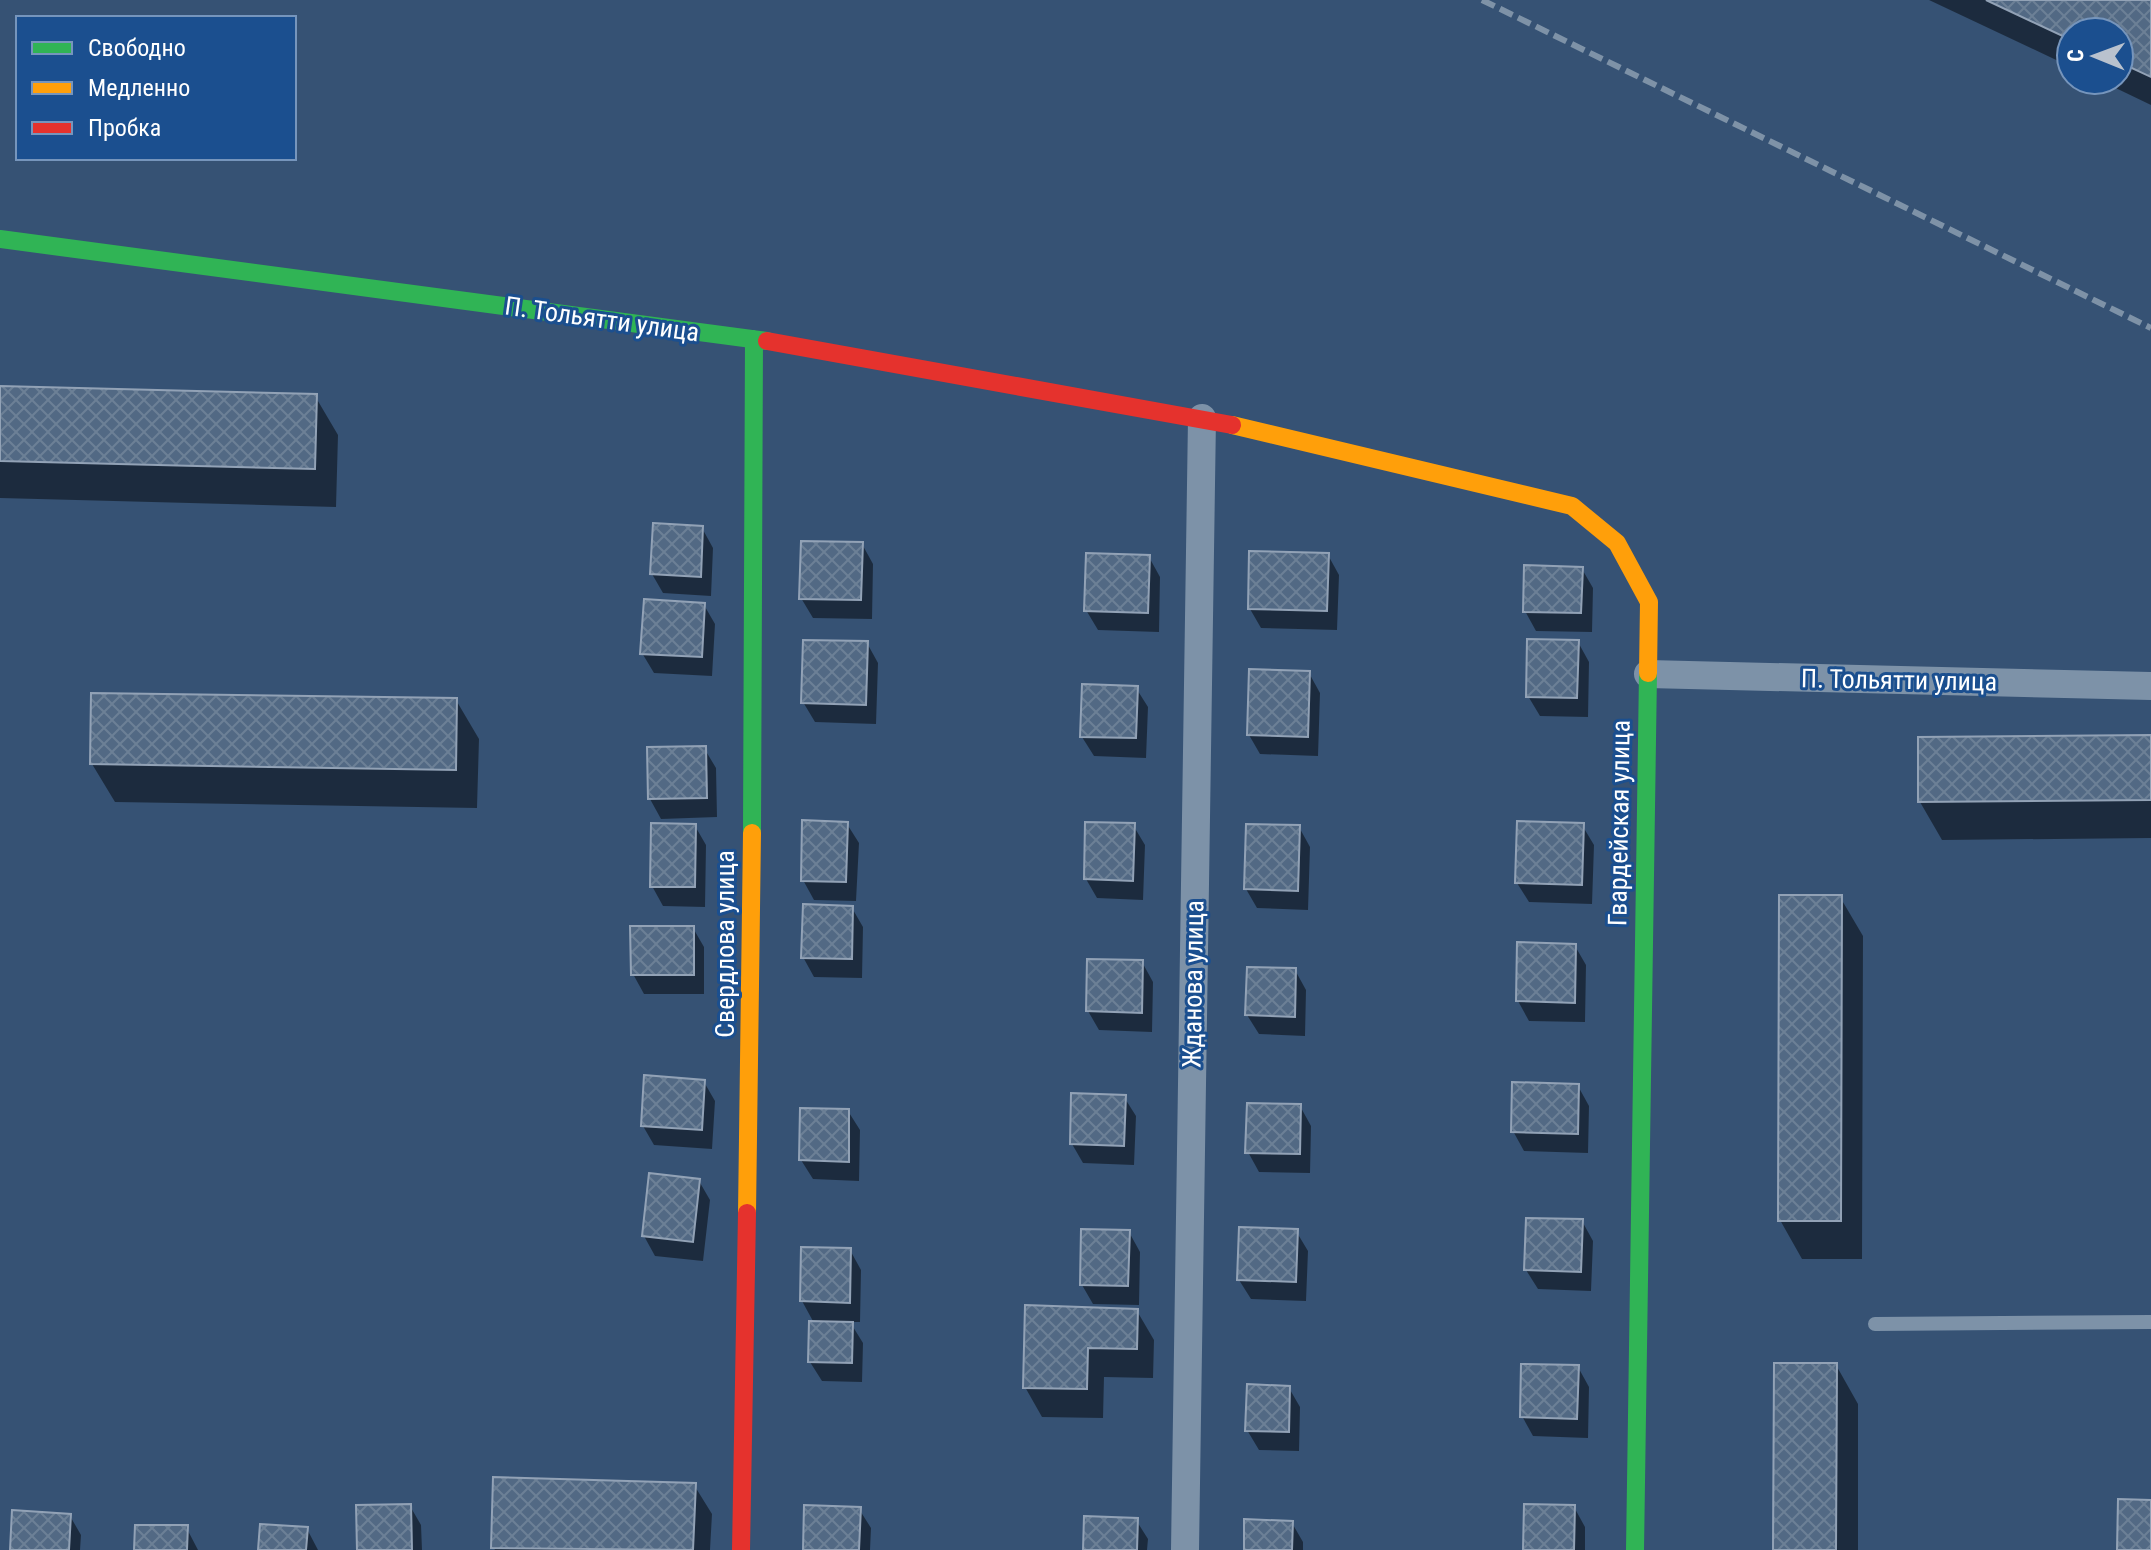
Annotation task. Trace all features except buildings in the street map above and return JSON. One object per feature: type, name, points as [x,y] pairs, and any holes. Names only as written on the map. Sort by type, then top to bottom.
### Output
[{"type":"street","name":"П. Тольятти улица","points":[[0,239],[754,339],[1202,418]]},
{"type":"street","name":"Свердлова улица","points":[[741,1550],[751,1002],[754,339]]},
{"type":"street","name":"Гвардейская улица","points":[[1202,418],[1572,506],[1617,543],[1649,602],[1635,1550]]},
{"type":"street","name":"Жданова улица","points":[[1185,1550],[1202,418]]},
{"type":"street","name":"П. Тольятти улица","points":[[1648,674],[2151,686]]},
{"type":"lane","points":[[1875,1324],[2151,1322]]},
{"type":"railway","points":[[1482,0],[2151,328]]},
{"type":"traffic: fast","points":[[0,239],[767,341]]},
{"type":"traffic: fast","points":[[752,833],[754,339]]},
{"type":"traffic: fast","points":[[1635,1550],[1648,673]]},
{"type":"traffic: slow","points":[[1232,425],[1572,506],[1617,543],[1649,602],[1648,673]]},
{"type":"traffic: slow","points":[[747,1213],[752,833]]},
{"type":"traffic: jam","points":[[767,341],[1232,425]]},
{"type":"traffic: jam","points":[[741,1550],[747,1213]]}]
